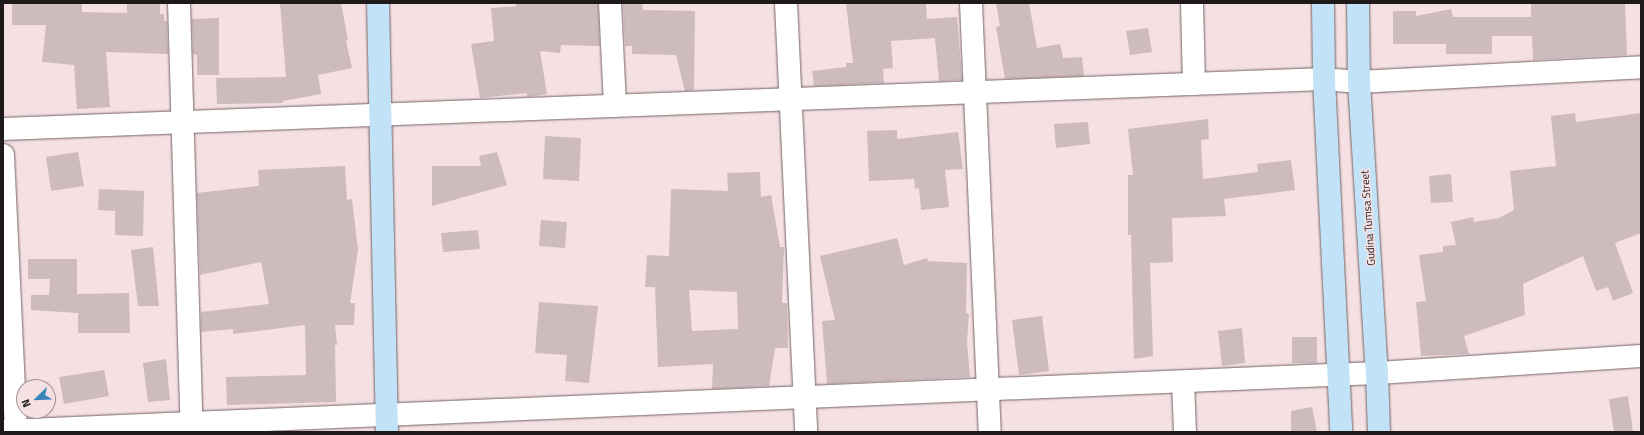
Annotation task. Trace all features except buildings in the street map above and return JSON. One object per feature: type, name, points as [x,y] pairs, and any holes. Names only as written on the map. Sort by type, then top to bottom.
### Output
[{"type":"street","points":[[179,3],[192,428]]},
{"type":"street","points":[[378,3],[387,424]]},
{"type":"street","points":[[610,3],[615,106]]},
{"type":"street","points":[[786,3],[806,432]]},
{"type":"street","points":[[971,3],[990,432]]},
{"type":"street","points":[[1192,3],[1194,84]]},
{"type":"street","points":[[1323,3],[1324,79],[1341,432]]},
{"type":"street","name":"Gudina Tumsa Street","points":[[1358,3],[1359,82],[1377,373],[1379,432]]},
{"type":"street","points":[[3,129],[1324,79],[1359,82],[1641,67]]},
{"type":"street","points":[[3,155],[12,431],[387,424],[804,398],[1377,373],[1641,356]]},
{"type":"street","points":[[1183,382],[1185,432]]}]
